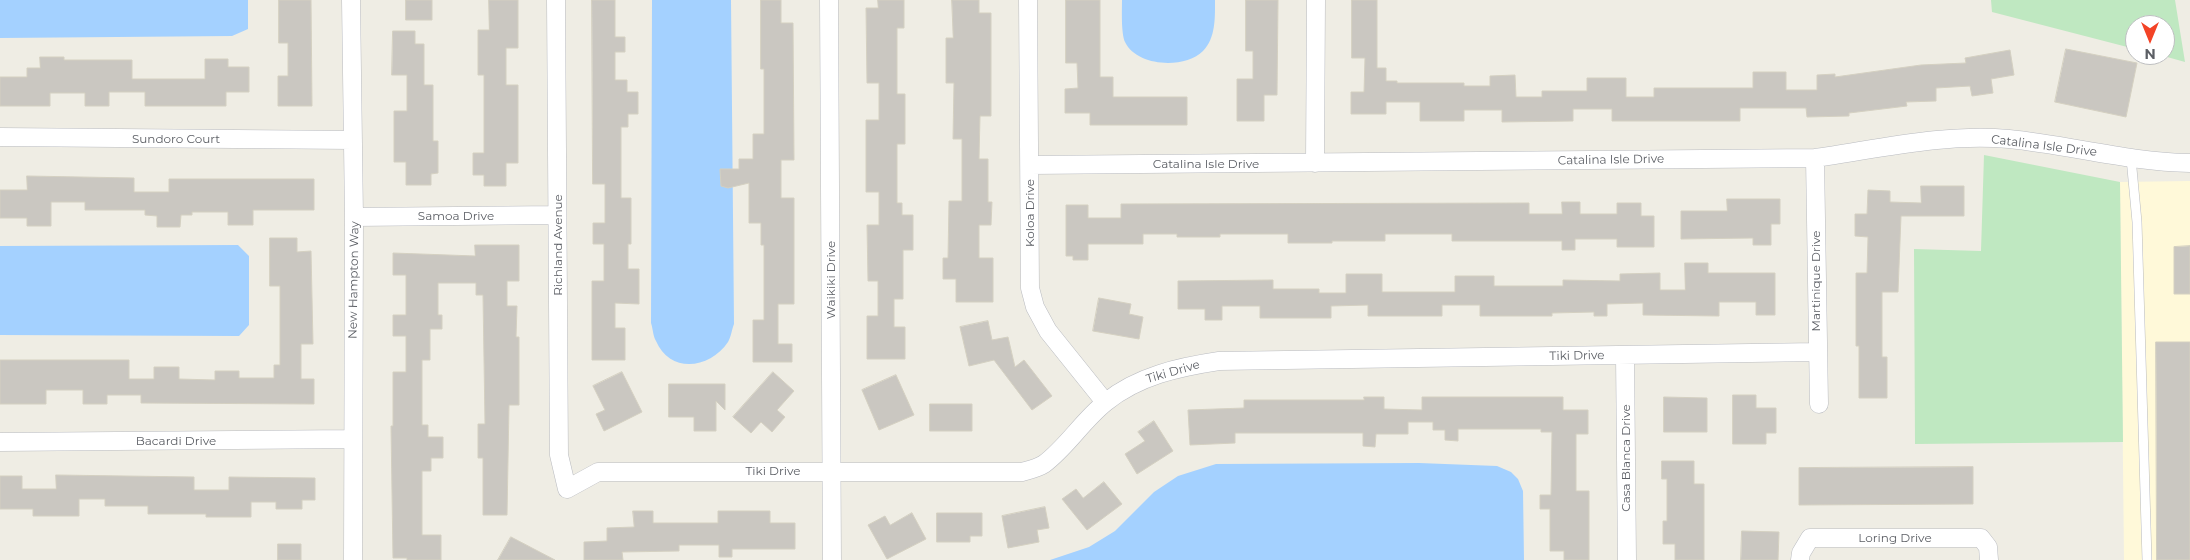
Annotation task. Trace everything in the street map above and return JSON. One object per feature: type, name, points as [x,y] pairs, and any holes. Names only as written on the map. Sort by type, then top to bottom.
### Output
[{"type":"street","name":"New Hampton Way","points":[[351,0],[354,217],[353,560]]},
{"type":"street","name":"Richland Avenue","points":[[556,0],[559,455],[567,489]]},
{"type":"street","name":"Waikiki Drive","points":[[829,0],[832,560]]},
{"type":"street","name":"Koloa Drive","points":[[1028,0],[1030,288],[1035,307],[1048,331],[1105,402]]},
{"type":"street","points":[[1315,163],[1316,0]]},
{"type":"street","name":"Sundoro Court","points":[[0,137],[353,140]]},
{"type":"street","name":"Catalina Isle Drive","points":[[1030,165],[1815,158],[1943,140],[1981,138],[2008,139],[2131,158],[2190,163]]},
{"type":"street","name":"Martinique Drive","points":[[1815,158],[1819,404]]},
{"type":"street","name":"Samoa Drive","points":[[354,217],[557,215]]},
{"type":"street","name":"Tiki Drive","points":[[567,489],[598,472],[1022,472],[1043,465],[1105,402],[1129,386],[1190,365],[1219,361],[1817,352]]},
{"type":"street","name":"Casa Blanca Drive","points":[[1625,355],[1627,560]]},
{"type":"street","name":"Bacardi Drive","points":[[0,442],[352,439]]},
{"type":"street","name":"Loring Drive","points":[[1800,560],[1801,553],[1810,538],[1981,538],[1988,546],[1988,560]]},
{"type":"lane","points":[[2131,158],[2137,222],[2147,560]]},
{"type":"shaded area","points":[[2190,181],[2190,560],[2124,560],[2120,182]]},
{"type":"green space","points":[[1991,0],[2175,0],[2185,62],[2175,59],[2175,15],[2125,15],[2125,46],[1992,12]]},
{"type":"green space","points":[[1984,155],[2120,182],[2123,442],[1915,444],[1914,249],[1981,251]]},
{"type":"water","points":[[0,0],[248,0],[248,29],[232,36],[0,38]]},
{"type":"water","points":[[652,0],[731,0],[734,324],[728,342],[720,351],[711,358],[690,364],[680,363],[662,352],[655,339],[651,323]]},
{"type":"water","points":[[1122,0],[1215,0],[1213,34],[1207,46],[1195,57],[1174,63],[1150,61],[1131,50],[1125,42]]},
{"type":"water","points":[[238,245],[249,256],[249,325],[239,336],[0,335],[0,246]]},
{"type":"water","points":[[1419,463],[1497,466],[1511,472],[1518,479],[1523,491],[1524,560],[1050,560],[1089,547],[1115,531],[1154,492],[1178,476],[1216,464]]},
{"type":"building","points":[[279,0],[311,0],[312,106],[278,106],[278,76],[288,76],[288,43],[279,43]]},
{"type":"building","points":[[406,0],[432,0],[432,20],[406,20]]},
{"type":"building","points":[[489,0],[518,0],[518,48],[506,48],[506,85],[518,85],[518,163],[506,163],[506,186],[484,186],[484,175],[473,175],[473,153],[484,153],[484,75],[478,75],[478,30],[489,30]]},
{"type":"building","points":[[592,0],[615,0],[615,37],[625,37],[625,52],[615,52],[615,80],[627,80],[627,92],[638,92],[638,114],[628,114],[628,127],[621,127],[621,198],[631,198],[631,244],[628,244],[628,269],[639,269],[639,304],[615,303],[615,328],[625,328],[625,360],[592,360],[592,281],[604,281],[604,244],[593,244],[593,223],[605,223],[605,184],[593,184]]},
{"type":"building","points":[[761,0],[781,0],[781,23],[793,23],[794,160],[781,160],[781,198],[794,198],[794,304],[778,304],[778,344],[792,344],[792,362],[753,362],[753,320],[764,320],[764,245],[761,245],[761,223],[749,223],[749,183],[728,188],[721,186],[720,169],[739,169],[739,159],[753,159],[753,134],[764,134],[764,69],[761,69]]},
{"type":"building","points":[[878,0],[904,0],[904,28],[897,28],[897,94],[905,94],[905,144],[897,144],[897,203],[902,203],[902,215],[913,215],[913,250],[903,250],[903,299],[894,299],[894,327],[905,327],[905,359],[867,359],[867,316],[878,316],[878,281],[868,281],[867,225],[879,225],[879,192],[866,192],[866,120],[879,120],[879,83],[867,83],[866,8],[878,8]]},
{"type":"building","points":[[952,0],[979,0],[979,13],[991,13],[991,116],[980,116],[979,159],[988,159],[988,202],[992,202],[991,225],[979,225],[979,258],[993,258],[993,302],[956,302],[956,279],[943,279],[943,258],[948,258],[949,201],[962,201],[962,139],[953,139],[954,83],[946,83],[946,38],[953,38]]},
{"type":"building","points":[[1066,0],[1100,0],[1100,77],[1113,77],[1113,97],[1187,97],[1187,125],[1090,125],[1090,113],[1065,113],[1065,89],[1078,88],[1077,63],[1066,63]]},
{"type":"building","points":[[1246,0],[1278,0],[1277,95],[1264,95],[1264,121],[1237,121],[1237,79],[1253,79],[1253,51],[1246,51]]},
{"type":"building","points":[[1352,0],[1377,0],[1377,68],[1386,68],[1386,81],[1397,81],[1397,83],[1464,83],[1464,86],[1490,86],[1490,76],[1515,75],[1516,97],[1542,97],[1542,91],[1587,91],[1587,78],[1626,78],[1626,97],[1654,97],[1654,88],[1753,88],[1753,72],[1786,72],[1786,90],[1817,90],[1817,75],[1835,74],[1835,77],[1921,65],[1966,63],[1965,58],[2010,50],[2014,75],[1991,79],[1993,93],[1972,96],[1970,86],[1936,88],[1936,101],[1906,102],[1907,106],[1849,113],[1849,116],[1807,117],[1806,108],[1740,108],[1740,121],[1612,121],[1612,109],[1573,109],[1573,121],[1502,122],[1502,110],[1464,110],[1464,121],[1420,121],[1420,102],[1386,102],[1386,114],[1351,114],[1351,92],[1364,92],[1365,58],[1352,58]]},
{"type":"building","points":[[393,31],[415,31],[415,44],[424,44],[424,85],[433,85],[433,141],[438,141],[438,173],[431,174],[431,185],[406,185],[406,162],[394,162],[394,111],[407,111],[407,75],[392,75]]},
{"type":"building","points":[[2066,49],[2125,61],[2125,65],[2137,65],[2126,117],[2055,102]]},
{"type":"building","points":[[40,57],[64,57],[64,60],[132,60],[132,79],[205,79],[205,59],[228,59],[228,67],[249,67],[249,92],[226,92],[226,106],[145,106],[145,92],[109,92],[109,106],[85,106],[85,93],[50,93],[50,106],[0,106],[0,77],[27,77],[27,68],[40,68]]},
{"type":"building","points":[[27,176],[134,178],[134,192],[169,192],[169,179],[314,179],[314,210],[253,210],[253,225],[228,225],[228,212],[192,212],[192,215],[181,215],[180,227],[157,227],[157,216],[145,215],[145,210],[85,210],[85,202],[51,202],[51,226],[27,226],[27,218],[0,218],[0,190],[27,190]]},
{"type":"building","points":[[1921,186],[1964,186],[1964,216],[1901,216],[1898,292],[1882,292],[1882,357],[1887,357],[1887,398],[1859,398],[1859,346],[1856,346],[1856,273],[1867,273],[1868,237],[1855,236],[1855,214],[1867,214],[1868,190],[1890,191],[1890,202],[1921,203]]},
{"type":"building","points":[[1727,199],[1780,199],[1780,224],[1771,224],[1771,245],[1753,245],[1753,238],[1681,239],[1681,211],[1727,211]]},
{"type":"building","points":[[1562,202],[1580,202],[1580,214],[1617,214],[1617,203],[1641,203],[1641,216],[1654,216],[1654,247],[1617,247],[1617,239],[1575,239],[1575,250],[1562,250],[1562,241],[1452,241],[1452,234],[1385,234],[1385,241],[1288,243],[1288,234],[1220,234],[1220,237],[1177,237],[1177,234],[1143,234],[1143,244],[1088,244],[1088,260],[1073,260],[1073,256],[1066,256],[1066,205],[1088,205],[1088,218],[1121,218],[1121,204],[1529,203],[1529,214],[1562,214]]},
{"type":"building","points":[[270,238],[297,238],[297,252],[311,251],[313,344],[301,344],[301,379],[314,379],[314,404],[141,403],[141,395],[107,395],[107,404],[83,404],[83,390],[46,390],[46,404],[0,404],[0,360],[129,360],[129,379],[154,379],[154,367],[179,367],[179,379],[215,380],[215,371],[239,371],[239,378],[274,378],[274,365],[280,365],[280,286],[270,286]]},
{"type":"building","points":[[475,245],[519,245],[519,281],[507,281],[507,306],[517,306],[516,337],[519,337],[519,405],[509,405],[507,515],[483,515],[483,458],[478,458],[478,424],[485,424],[483,295],[476,295],[476,283],[438,283],[438,315],[442,315],[442,329],[430,329],[430,360],[422,360],[422,425],[428,425],[428,437],[443,437],[443,458],[431,458],[431,471],[422,471],[422,535],[441,535],[441,560],[393,558],[391,426],[393,426],[393,372],[406,372],[406,336],[393,336],[393,315],[406,315],[406,275],[393,275],[393,253],[475,256]]},
{"type":"building","points":[[2190,246],[2190,294],[2174,294],[2174,247]]},
{"type":"building","points":[[1685,263],[1708,263],[1708,273],[1775,273],[1775,315],[1756,315],[1756,302],[1719,302],[1719,316],[1643,315],[1643,303],[1607,304],[1607,316],[1594,316],[1594,312],[1552,313],[1552,316],[1480,316],[1480,305],[1442,305],[1442,316],[1368,316],[1368,305],[1331,306],[1331,318],[1260,318],[1260,306],[1222,306],[1222,320],[1205,320],[1205,309],[1178,309],[1178,281],[1273,280],[1273,289],[1319,289],[1319,293],[1346,293],[1346,274],[1382,274],[1382,292],[1455,292],[1455,276],[1494,276],[1494,286],[1563,286],[1563,280],[1620,281],[1620,274],[1660,273],[1660,290],[1685,290]]},
{"type":"building","points":[[1099,298],[1131,304],[1129,314],[1143,317],[1139,339],[1093,331]]},
{"type":"building","points":[[988,321],[992,340],[1008,337],[1015,367],[1024,360],[1052,396],[1032,410],[994,360],[969,366],[960,327]]},
{"type":"building","points":[[2156,342],[2190,342],[2190,560],[2157,560]]},
{"type":"building","points":[[622,372],[642,412],[604,431],[596,414],[605,410],[593,386]]},
{"type":"building","points":[[773,372],[794,391],[777,410],[785,417],[772,432],[761,422],[751,433],[733,417]]},
{"type":"building","points":[[896,375],[914,415],[879,430],[862,390]]},
{"type":"building","points":[[669,384],[725,384],[725,410],[716,401],[716,431],[694,431],[694,417],[669,417]]},
{"type":"building","points":[[1733,395],[1756,395],[1756,408],[1776,408],[1776,433],[1766,433],[1766,444],[1733,444]]},
{"type":"building","points":[[1364,397],[1384,397],[1384,409],[1422,410],[1422,397],[1563,397],[1563,410],[1588,410],[1588,434],[1576,434],[1576,491],[1589,491],[1589,560],[1564,560],[1564,551],[1550,551],[1550,509],[1540,509],[1540,495],[1551,495],[1552,432],[1541,432],[1541,429],[1458,429],[1458,441],[1445,440],[1445,430],[1433,430],[1433,422],[1408,422],[1408,434],[1376,434],[1375,447],[1363,446],[1363,433],[1235,433],[1235,443],[1190,445],[1188,410],[1244,408],[1244,400],[1364,400]]},
{"type":"building","points":[[1664,397],[1707,398],[1707,432],[1664,432]]},
{"type":"building","points":[[930,404],[972,404],[972,431],[930,431]]},
{"type":"building","points":[[1154,421],[1173,451],[1137,474],[1125,454],[1145,441],[1138,432]]},
{"type":"building","points":[[1662,461],[1694,461],[1694,484],[1704,484],[1704,560],[1675,560],[1675,544],[1663,544],[1663,521],[1667,521],[1667,479],[1662,479]]},
{"type":"building","points":[[1973,467],[1973,504],[1799,505],[1799,468]]},
{"type":"building","points":[[56,475],[194,477],[194,490],[229,490],[229,477],[315,478],[315,500],[302,500],[302,509],[276,509],[276,502],[251,502],[251,517],[206,517],[206,514],[148,514],[148,506],[105,506],[105,499],[79,499],[79,516],[33,516],[33,509],[0,509],[0,476],[22,476],[22,489],[56,489]]},
{"type":"building","points":[[1104,482],[1122,504],[1087,530],[1062,499],[1076,489],[1083,498]]},
{"type":"building","points":[[1045,507],[1049,528],[1037,530],[1039,542],[1008,548],[1002,516]]},
{"type":"building","points":[[633,511],[653,511],[653,523],[718,523],[718,511],[770,511],[770,523],[795,523],[795,549],[732,549],[732,557],[719,557],[719,545],[679,545],[679,551],[622,552],[623,560],[584,560],[584,542],[607,541],[607,528],[634,527]]},
{"type":"building","points":[[912,513],[926,539],[887,559],[868,525],[885,516],[890,525]]},
{"type":"building","points":[[937,513],[982,513],[982,536],[970,536],[970,542],[937,542]]},
{"type":"building","points":[[1742,531],[1779,532],[1778,560],[1741,560]]},
{"type":"building","points":[[511,537],[555,560],[498,560]]},
{"type":"building","points":[[278,544],[301,544],[301,560],[278,560]]}]
